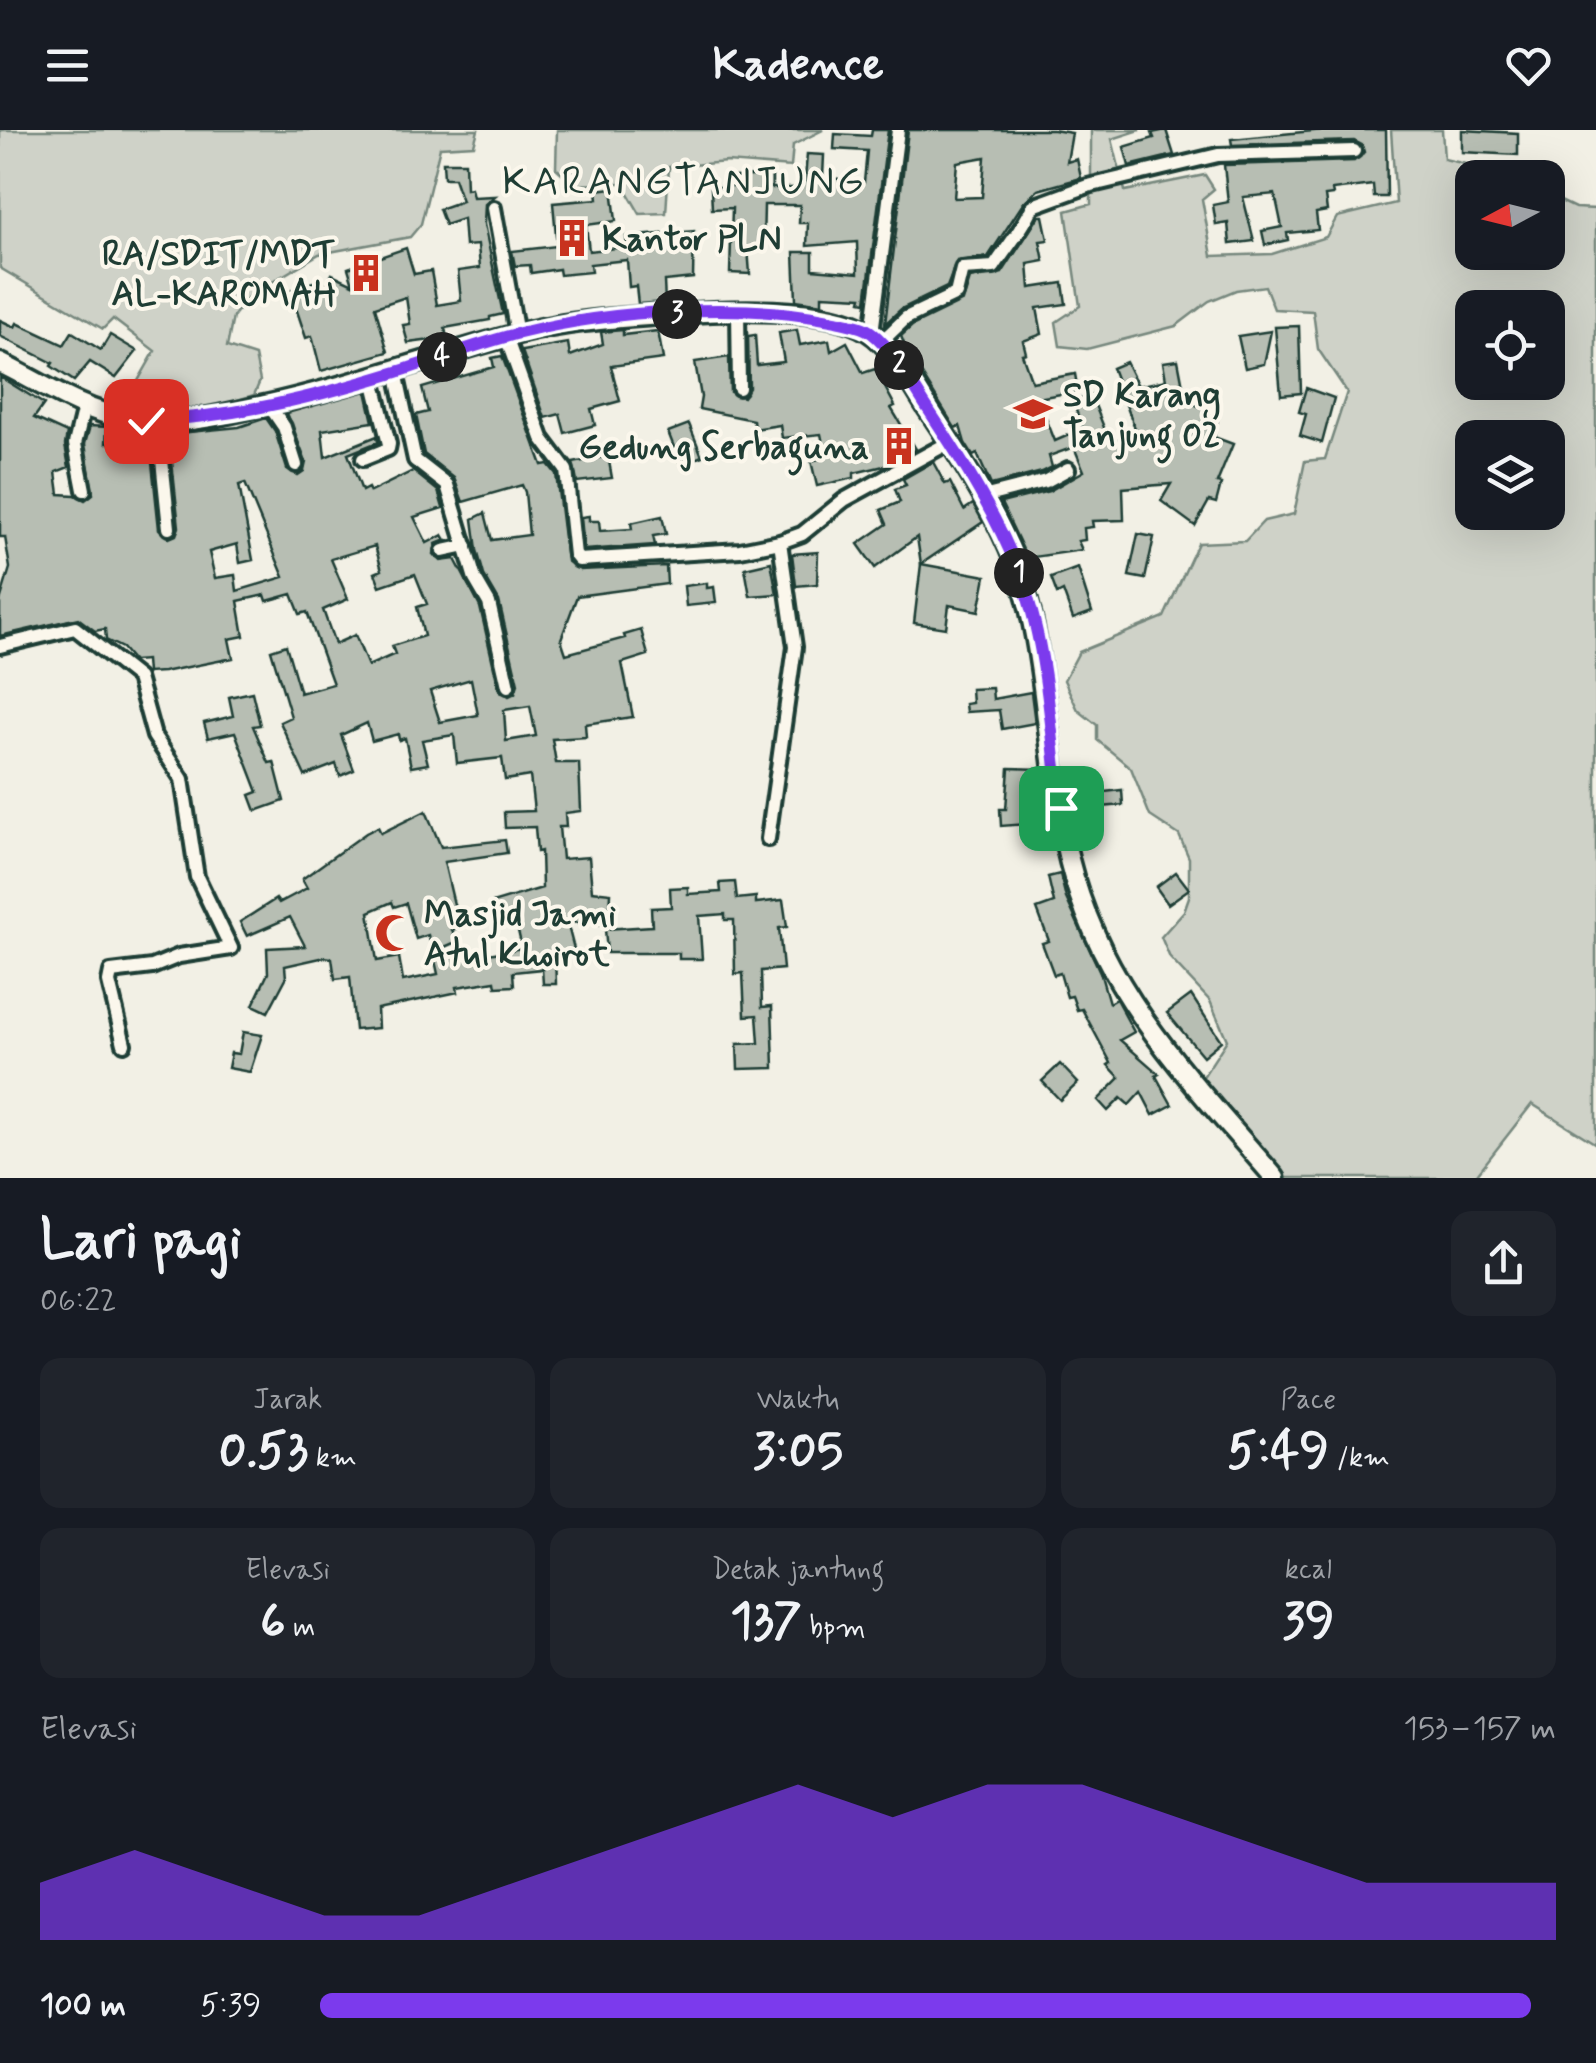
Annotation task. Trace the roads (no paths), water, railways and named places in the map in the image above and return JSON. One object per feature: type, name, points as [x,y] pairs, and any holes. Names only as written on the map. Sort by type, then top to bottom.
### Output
[{"type":"main road","points":[[0,363],[84,406],[126,419],[198,420],[396,372],[511,336],[597,319],[738,310],[813,316],[876,338],[950,442],[1018,571],[1030,607],[1074,878],[1097,936],[1154,1038],[1275,1178]]},
{"type":"street","points":[[876,338],[898,130]]},
{"type":"street","points":[[876,338],[906,318],[956,294],[962,268],[994,267],[1008,245],[1020,237],[1033,206],[1088,186],[1218,154],[1354,151]]},
{"type":"street","points":[[494,208],[511,336],[542,438],[566,470],[574,555],[579,560],[740,550],[780,542],[802,534],[844,500],[950,442]]},
{"type":"street","points":[[738,310],[740,388]]},
{"type":"street","points":[[396,372],[416,460],[444,480],[475,579],[488,602],[508,686]]},
{"type":"street","points":[[363,459],[388,449],[390,444],[373,378]]},
{"type":"street","points":[[269,405],[284,427],[296,465]]},
{"type":"street","points":[[84,406],[75,444],[84,490]]},
{"type":"street","points":[[158,421],[169,528]]},
{"type":"street","points":[[982,497],[1046,481],[1068,470]]},
{"type":"street","points":[[768,839],[795,647],[780,542]]},
{"type":"street","points":[[443,551],[466,546]]},
{"type":"street","points":[[0,646],[67,629],[82,630],[138,678],[154,736],[182,780],[197,877],[232,944],[222,952],[193,953],[152,968],[111,972],[108,982],[124,1044]]},
{"type":"place","name":"Kantor PLN","points":[[572,238]]},
{"type":"place","name":"RA/SDIT/MDT AL-KAROMAH","points":[[366,273]]},
{"type":"place","name":"SD Karang Tanjung 02","points":[[1033,414]]},
{"type":"place","name":"Gedung Serbaguna","points":[[899,446]]},
{"type":"place","name":"Masjid Jami Atul Khoirot","points":[[394,933]]},
{"type":"district","name":"KARANGTANJUNG","points":[[684,180]]}]
